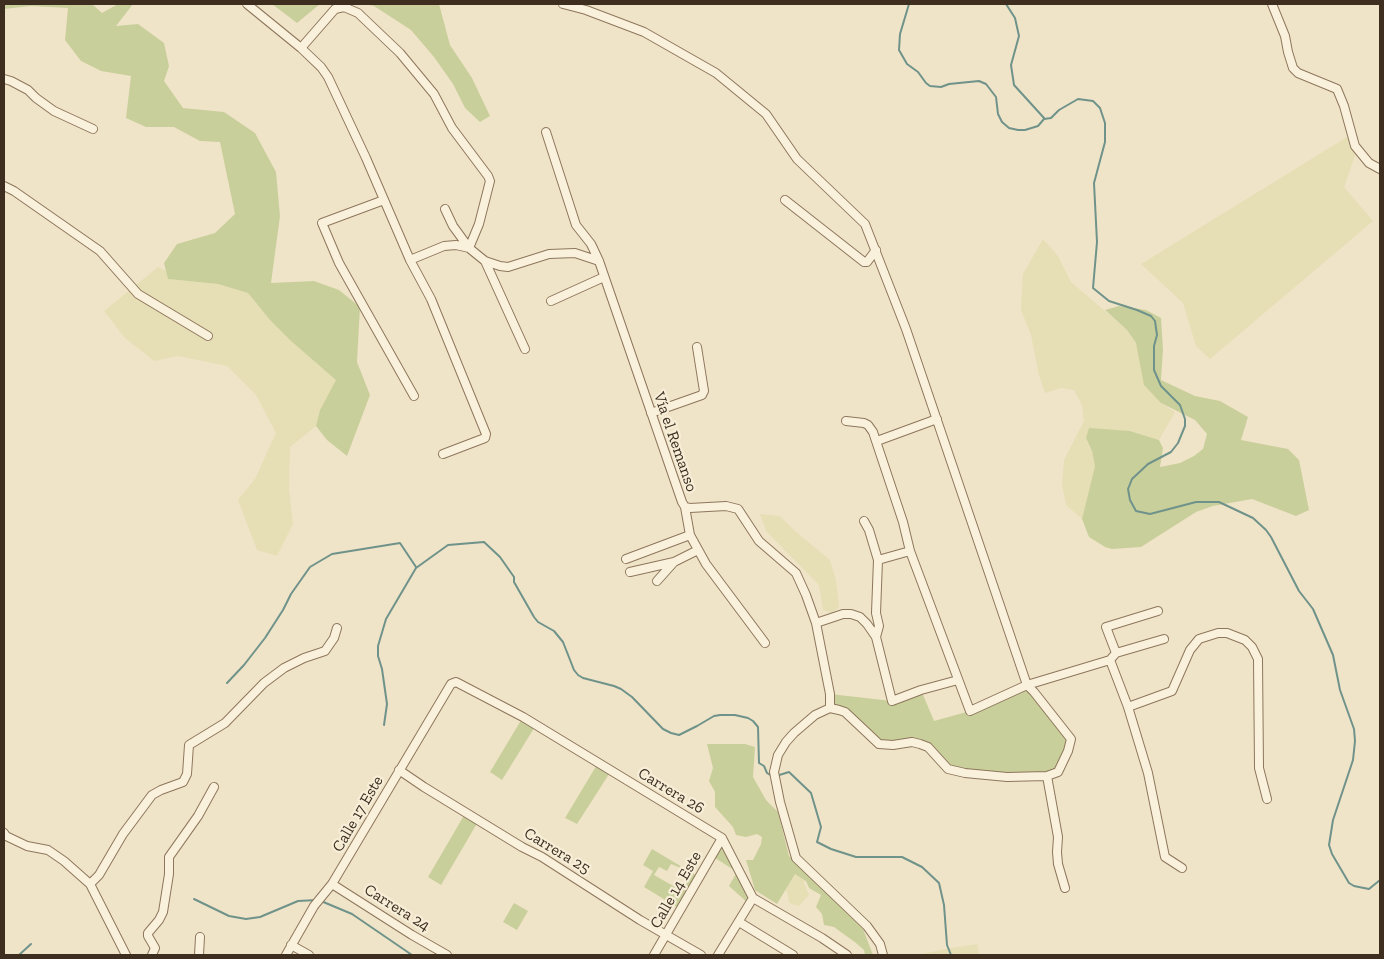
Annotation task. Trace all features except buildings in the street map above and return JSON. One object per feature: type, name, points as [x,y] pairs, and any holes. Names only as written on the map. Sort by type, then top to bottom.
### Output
[{"type":"street","points":[[247,4],[301,48],[328,76],[410,260],[431,299],[486,434],[485,438],[443,454]]},
{"type":"street","points":[[563,4],[586,10],[644,32],[716,73],[766,114],[797,159],[865,224],[897,302],[1027,686],[1034,692],[1070,738],[1068,751],[1058,772],[1047,776],[1008,777],[965,773],[948,769],[928,747],[912,742],[893,745],[879,744],[845,712],[830,708],[815,715],[786,742],[778,755],[774,772],[780,802],[796,858],[867,926],[880,944],[883,955]]},
{"type":"street","points":[[1272,4],[1285,36],[1293,68],[1298,74],[1337,89],[1341,95],[1355,146],[1369,163],[1380,169]]},
{"type":"street","points":[[301,48],[336,9],[344,7],[358,13],[400,53],[434,94],[452,128],[490,181],[479,224],[469,248]]},
{"type":"street","points":[[4,79],[28,90],[54,111],[93,129]]},
{"type":"street","name":"Vía el Remanso","points":[[546,132],[576,225],[591,244],[599,261],[682,502],[685,507],[690,508],[726,506],[738,509],[759,541],[796,573],[816,623],[828,682],[830,708]]},
{"type":"street","points":[[4,186],[100,251],[138,294],[208,336]]},
{"type":"street","points":[[384,200],[322,223],[339,263],[414,396]]},
{"type":"street","points":[[785,200],[864,262],[867,262],[876,250]]},
{"type":"street","points":[[445,209],[453,226],[469,248],[484,261],[508,267],[549,254],[575,253],[599,261]]},
{"type":"street","points":[[410,260],[444,246],[456,245],[469,248]]},
{"type":"street","points":[[484,261],[526,349]]},
{"type":"street","points":[[551,301],[604,277]]},
{"type":"street","points":[[651,413],[702,395],[704,392],[697,347]]},
{"type":"street","points":[[877,441],[937,419]]},
{"type":"street","points":[[846,421],[864,422],[873,432],[877,441],[910,551],[970,711],[1027,686],[1110,660],[1116,653],[1164,639]]},
{"type":"street","points":[[685,507],[690,535],[706,564],[765,643]]},
{"type":"street","points":[[864,521],[869,530],[878,560],[876,613],[879,626],[876,637]]},
{"type":"street","points":[[626,559],[690,535]]},
{"type":"street","points":[[630,572],[674,562],[698,550]]},
{"type":"street","points":[[878,560],[910,551]]},
{"type":"street","points":[[658,581],[674,562]]},
{"type":"street","points":[[1116,653],[1106,627],[1158,611]]},
{"type":"street","points":[[816,623],[843,614],[851,614],[860,617],[867,624],[876,637],[892,701],[958,680]]},
{"type":"street","points":[[90,884],[99,875],[123,834],[152,795],[183,782],[187,774],[189,745],[225,723],[264,683],[284,668],[304,658],[325,651],[334,638],[337,628]]},
{"type":"street","points":[[1128,707],[1172,691],[1190,650],[1199,639],[1218,633],[1227,633],[1245,640],[1252,647],[1258,659],[1259,768],[1267,800]]},
{"type":"street","points":[[1110,660],[1128,707],[1148,773],[1165,857],[1182,868]]},
{"type":"street","name":"Carrera 26","points":[[451,684],[456,682],[466,686],[502,708],[523,717],[722,838]]},
{"type":"street","name":"Calle 17 Este","points":[[286,955],[314,906],[332,884],[451,684]]},
{"type":"street","name":"Carrera 25","points":[[399,770],[522,847],[542,857],[640,920],[701,955]]},
{"type":"street","points":[[1047,776],[1058,837],[1058,864],[1065,888]]},
{"type":"street","points":[[152,955],[155,948],[148,936],[148,932],[164,912],[169,874],[169,857],[198,816],[214,787]]},
{"type":"street","points":[[4,833],[26,846],[48,850],[64,861],[90,884],[126,955]]},
{"type":"street","points":[[722,838],[753,898],[847,955]]},
{"type":"street","name":"Calle 14 Este","points":[[654,955],[722,838]]},
{"type":"street","name":"Carrera 24","points":[[332,884],[447,955]]},
{"type":"street","points":[[718,955],[753,898]]},
{"type":"street","points":[[740,922],[793,955]]},
{"type":"street","points":[[198,955],[200,937]]},
{"type":"street","points":[[291,945],[309,955]]},
{"type":"shaded area","points":[[1347,137],[1356,153],[1344,187],[1373,221],[1210,359],[1196,346],[1183,303],[1141,264]]},
{"type":"shaded area","points":[[1043,239],[1058,256],[1071,282],[1127,330],[1136,343],[1161,403],[1175,412],[1159,440],[1130,431],[1086,438],[1092,451],[1095,466],[1082,519],[1066,505],[1062,485],[1064,460],[1084,421],[1082,405],[1074,390],[1061,388],[1045,393],[1039,375],[1031,335],[1021,310],[1023,274]]},
{"type":"shaded area","points":[[158,267],[167,271],[169,279],[218,284],[248,293],[270,320],[337,380],[320,410],[316,426],[290,447],[289,488],[293,524],[277,556],[257,550],[238,500],[255,479],[276,433],[256,395],[227,366],[178,356],[154,361],[125,338],[104,311]]},
{"type":"shaded area","points":[[760,514],[780,516],[830,560],[836,580],[839,607],[832,613],[823,610],[819,585],[766,531]]},
{"type":"shaded area","points":[[795,873],[805,880],[804,883],[809,895],[799,906],[789,903],[786,890]]},
{"type":"shaded area","points":[[977,944],[979,955],[917,955],[946,949]]},
{"type":"green space","points":[[4,4],[92,4],[102,13],[118,4],[133,4],[116,26],[138,24],[164,43],[169,66],[164,81],[183,108],[224,112],[255,133],[276,172],[280,216],[271,283],[314,281],[339,290],[360,307],[357,362],[370,395],[347,456],[327,440],[316,426],[320,410],[336,380],[290,340],[270,320],[248,293],[218,284],[168,279],[164,263],[177,244],[215,233],[235,214],[220,142],[200,141],[174,127],[146,127],[126,118],[131,76],[101,71],[81,61],[65,40],[68,8],[31,6],[4,9]]},
{"type":"green space","points":[[272,4],[320,4],[297,23]]},
{"type":"green space","points":[[366,4],[439,4],[450,45],[472,78],[490,116],[480,122],[465,108],[453,84],[434,57],[411,30],[374,6]]},
{"type":"green space","points":[[1119,306],[1146,310],[1161,318],[1163,350],[1161,380],[1195,396],[1220,401],[1248,417],[1241,440],[1288,449],[1299,460],[1309,510],[1296,516],[1252,499],[1213,506],[1196,512],[1141,547],[1112,549],[1089,537],[1082,519],[1095,466],[1092,451],[1086,438],[1089,428],[1130,431],[1159,440],[1163,448],[1160,467],[1180,463],[1194,456],[1203,449],[1207,434],[1195,420],[1161,403],[1144,385],[1136,343],[1127,330],[1105,310]]},
{"type":"green space","points":[[1027,685],[1071,739],[1058,772],[1007,777],[948,769],[920,744],[886,745],[845,712],[830,708],[830,694],[892,701],[921,690],[934,721],[970,711]]},
{"type":"green space","points":[[523,717],[536,725],[502,780],[490,772]]},
{"type":"green space","points":[[707,744],[745,744],[755,747],[753,777],[766,800],[778,812],[789,856],[863,929],[873,955],[865,955],[864,950],[856,943],[834,927],[824,925],[822,914],[816,907],[821,895],[809,888],[806,881],[795,874],[777,904],[755,890],[746,860],[753,860],[761,844],[762,837],[757,834],[746,837],[736,835],[733,827],[715,807],[715,792],[709,781],[713,768]]},
{"type":"green space","points":[[598,763],[611,771],[577,824],[565,818]]},
{"type":"green space","points":[[466,812],[479,820],[441,885],[428,877]]},
{"type":"green space","points":[[722,838],[752,895],[749,904],[729,886],[737,872],[712,856]]},
{"type":"green space","points":[[652,849],[699,877],[680,909],[644,887],[653,871],[643,865]],"holes":[[[671,864],[683,869],[691,876],[682,891],[654,875],[659,867],[667,871]]]},
{"type":"green space","points":[[514,903],[528,911],[517,930],[503,922]]},
{"type":"waterway","points":[[909,4],[900,34],[899,50],[907,64],[918,72],[930,86],[941,87],[949,84],[979,81],[986,84],[996,97],[998,114],[1002,122],[1009,128],[1018,130],[1038,126],[1044,119],[1051,118],[1059,110],[1078,99],[1093,101],[1100,108],[1105,123],[1105,142],[1094,183],[1097,242],[1093,288],[1109,301],[1151,316],[1155,321],[1157,335],[1154,346],[1154,370],[1161,386],[1180,405],[1185,419],[1185,426],[1178,443],[1171,452],[1148,464],[1132,479],[1128,489],[1130,500],[1136,511],[1150,514],[1196,502],[1219,502],[1253,518],[1271,537],[1299,591],[1313,609],[1333,655],[1340,690],[1354,729],[1353,760],[1333,820],[1329,845],[1332,854],[1349,883],[1369,889],[1380,880]]},
{"type":"waterway","points":[[1006,4],[1015,18],[1019,36],[1011,65],[1014,85],[1044,118]]},
{"type":"waterway","points":[[384,725],[387,704],[382,669],[378,656],[378,646],[386,619],[416,568],[448,545],[484,542],[500,557],[514,577],[514,582],[534,617],[538,622],[554,631],[563,642],[574,670],[578,675],[621,689],[632,697],[663,729],[671,733],[679,735],[714,716],[735,715],[748,718],[758,727],[759,763],[772,776]]},
{"type":"waterway","points":[[227,683],[265,638],[291,594],[310,567],[332,554],[400,543],[416,567]]},
{"type":"waterway","points":[[776,776],[789,772],[811,793],[821,827],[817,842],[831,849],[856,857],[902,857],[922,867],[939,883],[944,905],[947,945],[951,955]]},
{"type":"waterway","points":[[194,899],[229,916],[246,919],[260,917],[298,901],[317,900]]},
{"type":"waterway","points":[[321,901],[352,914],[412,955]]},
{"type":"waterway","points":[[19,955],[31,944]]}]
